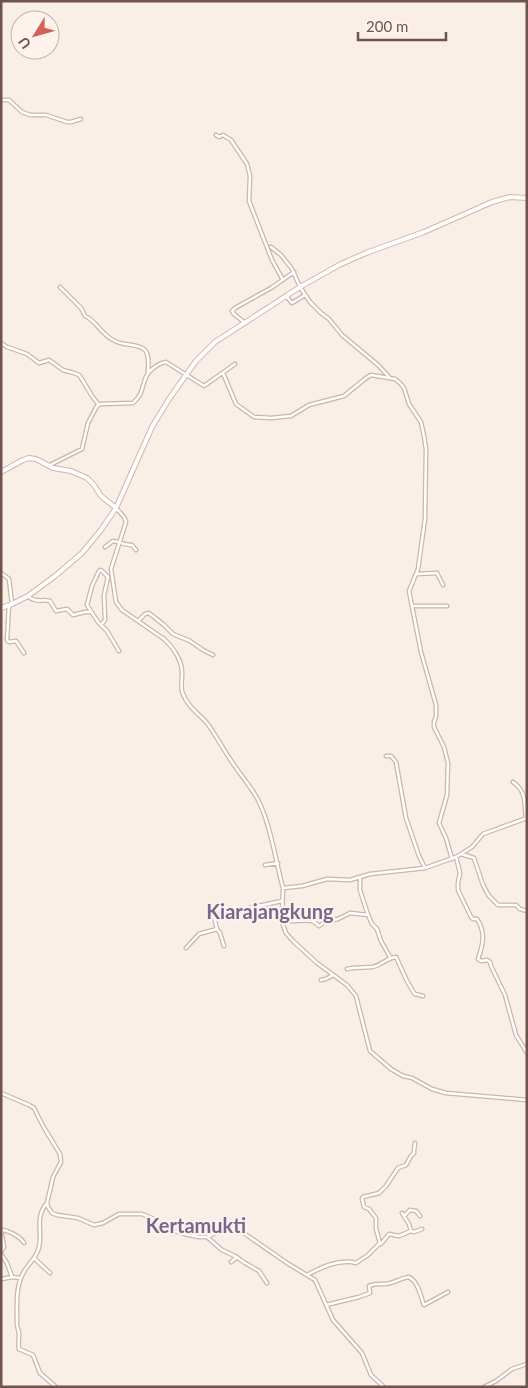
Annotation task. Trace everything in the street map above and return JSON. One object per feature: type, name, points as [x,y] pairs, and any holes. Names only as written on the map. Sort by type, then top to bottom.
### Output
[{"type":"main road","points":[[1,608],[28,596],[55,576],[82,553],[101,530],[116,508],[156,420],[196,361],[212,344],[300,287],[339,265],[424,232],[492,202],[510,197],[527,198]]},
{"type":"main road","points":[[1,472],[23,460],[29,458],[36,459],[53,468],[71,471],[87,478],[101,496],[116,508]]},
{"type":"street","points":[[1,100],[9,100],[22,112],[30,115],[46,115],[71,122],[81,119]]},
{"type":"street","points":[[216,135],[231,140],[247,164],[250,176],[249,201],[268,250],[283,280]]},
{"type":"street","points":[[271,247],[294,272],[300,287],[310,302],[390,378]]},
{"type":"street","points":[[244,323],[232,311],[294,272]]},
{"type":"street","points":[[60,287],[82,308],[85,316],[91,319],[108,337],[117,343],[142,348],[147,354],[148,373]]},
{"type":"street","points":[[286,296],[292,303],[305,294]]},
{"type":"street","points":[[1,343],[27,354],[32,360],[39,363],[48,360],[64,370],[76,374],[100,405]]},
{"type":"street","points":[[49,466],[82,449],[88,423],[96,407],[100,405],[133,403],[142,392],[148,373],[160,364],[165,362],[204,386],[235,364]]},
{"type":"street","points":[[223,373],[237,405],[253,416],[270,418],[289,416],[309,405],[344,396],[370,375],[390,378],[398,381],[403,386],[409,404],[421,422],[426,449],[424,519],[417,574],[409,591],[421,652],[436,705],[434,727],[444,747],[448,763],[447,795],[439,823],[460,873],[459,893],[471,917],[479,921],[483,932],[479,960],[490,962],[505,995],[516,1035],[527,1053]]},
{"type":"street","points":[[101,625],[105,620],[104,595],[126,522],[116,508]]},
{"type":"street","points":[[104,547],[111,542],[119,542],[132,545],[136,550]]},
{"type":"street","points":[[119,651],[87,604],[92,586],[101,570],[110,576],[117,605],[155,631],[169,643],[177,655],[182,668],[180,686],[182,694],[191,708],[208,726],[254,793],[262,808],[278,863],[283,888],[282,901],[285,931],[288,937],[347,985],[356,996],[370,1051],[390,1069],[432,1089],[446,1093],[527,1100]]},
{"type":"street","points":[[1,573],[9,578],[10,605],[6,640],[8,642],[16,641],[24,653]]},
{"type":"street","points":[[417,574],[437,573],[442,585]]},
{"type":"street","points":[[28,596],[35,600],[50,601],[55,611],[67,609],[72,615],[91,612]]},
{"type":"street","points":[[412,606],[447,606]]},
{"type":"street","points":[[138,621],[148,613],[172,634],[190,641],[213,655]]},
{"type":"street","points":[[386,756],[391,756],[396,762],[406,818],[425,868]]},
{"type":"street","points":[[283,888],[302,886],[327,879],[346,880],[370,874],[425,868],[454,858],[474,845],[483,834],[526,818],[521,788],[513,782]]},
{"type":"street","points":[[461,854],[474,858],[483,885],[489,896],[498,905],[516,905],[521,910],[527,911]]},
{"type":"street","points":[[265,865],[278,863]]},
{"type":"street","points":[[360,877],[360,890],[368,915],[372,924],[377,929],[390,958]]},
{"type":"street","points":[[224,946],[214,918],[215,915],[282,901]]},
{"type":"street","points":[[283,922],[310,921],[319,926],[350,913],[368,915]]},
{"type":"street","points":[[186,948],[199,934],[218,929]]},
{"type":"street","points":[[347,969],[373,967],[390,958],[396,958],[415,994],[423,996]]},
{"type":"street","points":[[321,980],[326,980],[333,975]]},
{"type":"street","points":[[1,1093],[34,1108],[60,1156],[60,1162],[53,1177],[47,1203],[44,1206],[40,1219],[40,1245],[35,1259],[24,1270],[19,1286],[16,1325],[19,1331],[18,1347],[20,1350],[33,1355],[40,1372],[56,1387]]},
{"type":"street","points":[[379,1243],[376,1218],[370,1208],[364,1207],[362,1199],[382,1191],[398,1168],[406,1165],[414,1153],[415,1143]]},
{"type":"street","points":[[47,1203],[49,1210],[54,1214],[78,1218],[94,1225],[103,1223],[119,1214],[142,1214],[169,1229],[199,1237],[207,1237],[228,1227],[234,1227],[316,1282],[335,1324],[362,1353],[371,1375],[379,1380],[384,1387]]},
{"type":"street","points":[[411,1231],[403,1215],[410,1210],[420,1216]]},
{"type":"street","points":[[307,1275],[331,1264],[349,1261],[356,1263],[379,1243],[382,1244],[389,1234],[399,1236],[422,1229]]},
{"type":"street","points":[[12,1277],[1,1253],[4,1247],[1,1230],[6,1230],[21,1238],[24,1243]]},
{"type":"street","points":[[207,1237],[222,1250],[259,1271],[267,1283]]},
{"type":"street","points":[[231,1262],[237,1257]]},
{"type":"street","points":[[35,1259],[50,1273]]},
{"type":"street","points":[[326,1305],[370,1293],[369,1286],[372,1284],[391,1283],[409,1277],[414,1281],[424,1305],[448,1292]]},
{"type":"street","points":[[2,1279],[22,1278]]},
{"type":"street","points":[[484,1387],[491,1386],[512,1369],[527,1364]]},
{"type":"district","name":"Kiarajangkung","points":[[270,912]]},
{"type":"district","name":"Kertamukti","points":[[196,1226]]}]
